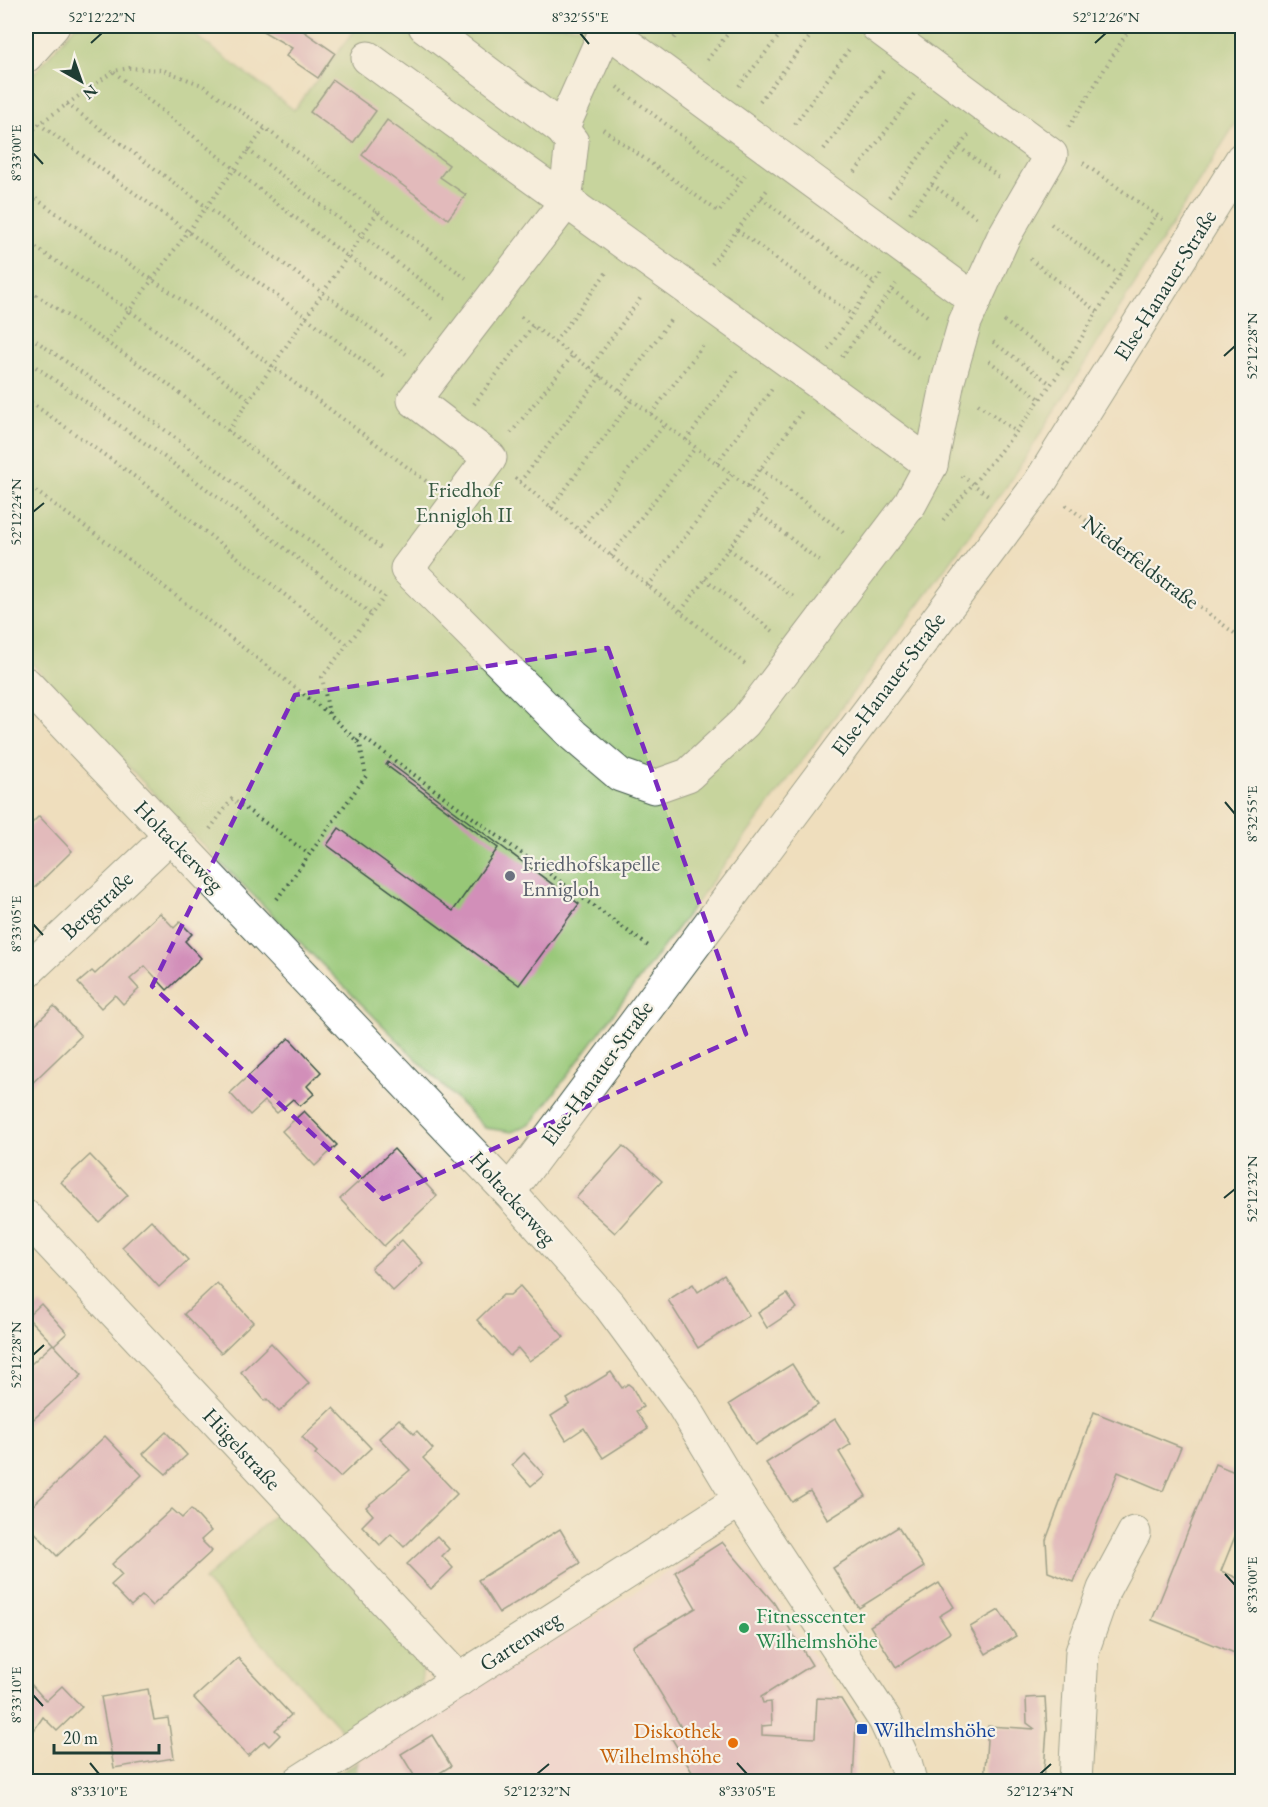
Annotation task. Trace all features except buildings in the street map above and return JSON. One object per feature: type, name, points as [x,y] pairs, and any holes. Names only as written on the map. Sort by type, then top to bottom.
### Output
[{"type":"street","points":[[26,56],[53,26]]},
{"type":"street","points":[[425,26],[562,129],[572,142],[565,202],[424,387],[455,430],[490,458],[407,569],[573,735],[620,775],[654,787],[688,775],[744,723],[910,504],[931,465],[954,360],[965,322],[1003,238],[1051,155],[934,68],[878,38]]},
{"type":"street","points":[[562,129],[607,28],[764,147],[975,300]]},
{"type":"street","points":[[368,58],[565,202],[761,339],[931,465]]},
{"type":"street","name":"Else-Hanauer-Straße","points":[[509,1192],[1039,484],[1193,241],[1242,159]]},
{"type":"street","name":"Holtackerweg","points":[[26,684],[509,1192],[610,1306],[683,1405],[740,1500],[885,1720],[906,1765],[910,1782]]},
{"type":"street","name":"Bergstraße","points":[[26,972],[179,847]]},
{"type":"street","name":"Hügelstraße","points":[[26,1217],[459,1680]]},
{"type":"street","name":"Gartenweg","points":[[299,1782],[740,1500]]},
{"type":"street","points":[[1075,1782],[1082,1652],[1104,1589],[1134,1533]]},
{"type":"path","points":[[686,88],[734,26]]},
{"type":"path","points":[[620,390],[761,198],[764,147],[787,26]]},
{"type":"path","points":[[595,123],[719,212],[764,147],[818,26]]},
{"type":"path","points":[[1064,135],[1131,26]]},
{"type":"path","points":[[764,147],[878,38]]},
{"type":"path","points":[[764,147],[878,38]]},
{"type":"path","points":[[26,138],[39,124],[114,71],[129,68],[163,70],[202,84],[378,212],[475,319]]},
{"type":"path","points":[[835,199],[934,68]]},
{"type":"path","points":[[114,71],[285,210],[348,255],[475,319],[533,326],[766,500],[680,612]]},
{"type":"path","points":[[614,85],[741,180]]},
{"type":"path","points":[[748,486],[761,469],[808,374],[893,242],[979,101]]},
{"type":"path","points":[[717,463],[808,374],[874,283],[893,242],[979,101]]},
{"type":"path","points":[[67,104],[206,204],[322,292],[424,387]]},
{"type":"path","points":[[39,124],[306,317],[424,387]]},
{"type":"path","points":[[106,342],[206,204],[265,128]]},
{"type":"path","points":[[248,150],[361,237],[475,319]]},
{"type":"path","points":[[1076,158],[1193,241]]},
{"type":"path","points":[[26,192],[272,366],[457,504]]},
{"type":"path","points":[[761,198],[874,283]]},
{"type":"path","points":[[228,431],[378,212]]},
{"type":"path","points":[[975,300],[1065,365],[1156,215]]},
{"type":"path","points":[[737,230],[851,314]]},
{"type":"path","points":[[26,241],[130,311],[249,399]]},
{"type":"path","points":[[555,342],[627,244]]},
{"type":"path","points":[[590,368],[662,268]]},
{"type":"path","points":[[26,288],[161,379],[407,569],[322,677],[329,714]]},
{"type":"path","points":[[651,414],[726,314]]},
{"type":"path","points":[[455,430],[533,326]]},
{"type":"path","points":[[26,334],[160,427],[384,597]]},
{"type":"path","points":[[686,440],[761,339]]},
{"type":"path","points":[[572,356],[490,458],[773,687]]},
{"type":"path","points":[[26,360],[159,453],[371,614]]},
{"type":"path","points":[[520,482],[601,376]]},
{"type":"path","points":[[26,399],[141,481],[347,644]]},
{"type":"path","points":[[551,508],[632,400]]},
{"type":"path","points":[[580,531],[664,424]]},
{"type":"path","points":[[611,556],[696,447]]},
{"type":"path","points":[[931,465],[943,464],[1014,516]]},
{"type":"path","points":[[761,469],[873,555]]},
{"type":"path","points":[[648,586],[732,474]]},
{"type":"path","points":[[26,484],[102,539],[329,714],[360,744],[366,776],[257,927]]},
{"type":"path","name":"Niederfeldstraße","points":[[1039,484],[1242,639]]},
{"type":"path","points":[[757,512],[849,585]]},
{"type":"path","points":[[729,549],[824,619]]},
{"type":"path","points":[[705,579],[800,652]]},
{"type":"path","points":[[357,741],[361,736],[676,966]]},
{"type":"path","points":[[179,847],[232,799],[309,854]]},
{"type":"highlighted area","points":[[608,648],[746,1034],[383,1199],[152,986],[295,695]]},
{"type":"shaded area","points":[[723,1539],[777,1602],[859,1723],[855,1781],[354,1782],[358,1762],[420,1721]]},
{"type":"green space","name":"Friedhof Ennigloh II","points":[[75,26],[183,26],[294,110],[358,26],[1242,26],[1242,113],[1012,479],[532,1123],[512,1132],[485,1128],[184,826],[26,657],[26,83]]},
{"type":"green space","points":[[281,1509],[424,1661],[419,1695],[349,1738],[204,1580]]},
{"type":"green space","points":[[358,1762],[354,1781],[326,1781]]},
{"type":"place","name":"Friedhofskapelle Ennigloh","points":[[510,876]]},
{"type":"place","name":"Fitnesscenter Wilhelmshöhe","points":[[744,1628]]},
{"type":"place","name":"Wilhelmshöhe","points":[[862,1729]]},
{"type":"place","name":"Diskothek Wilhelmshöhe","points":[[733,1743]]}]
